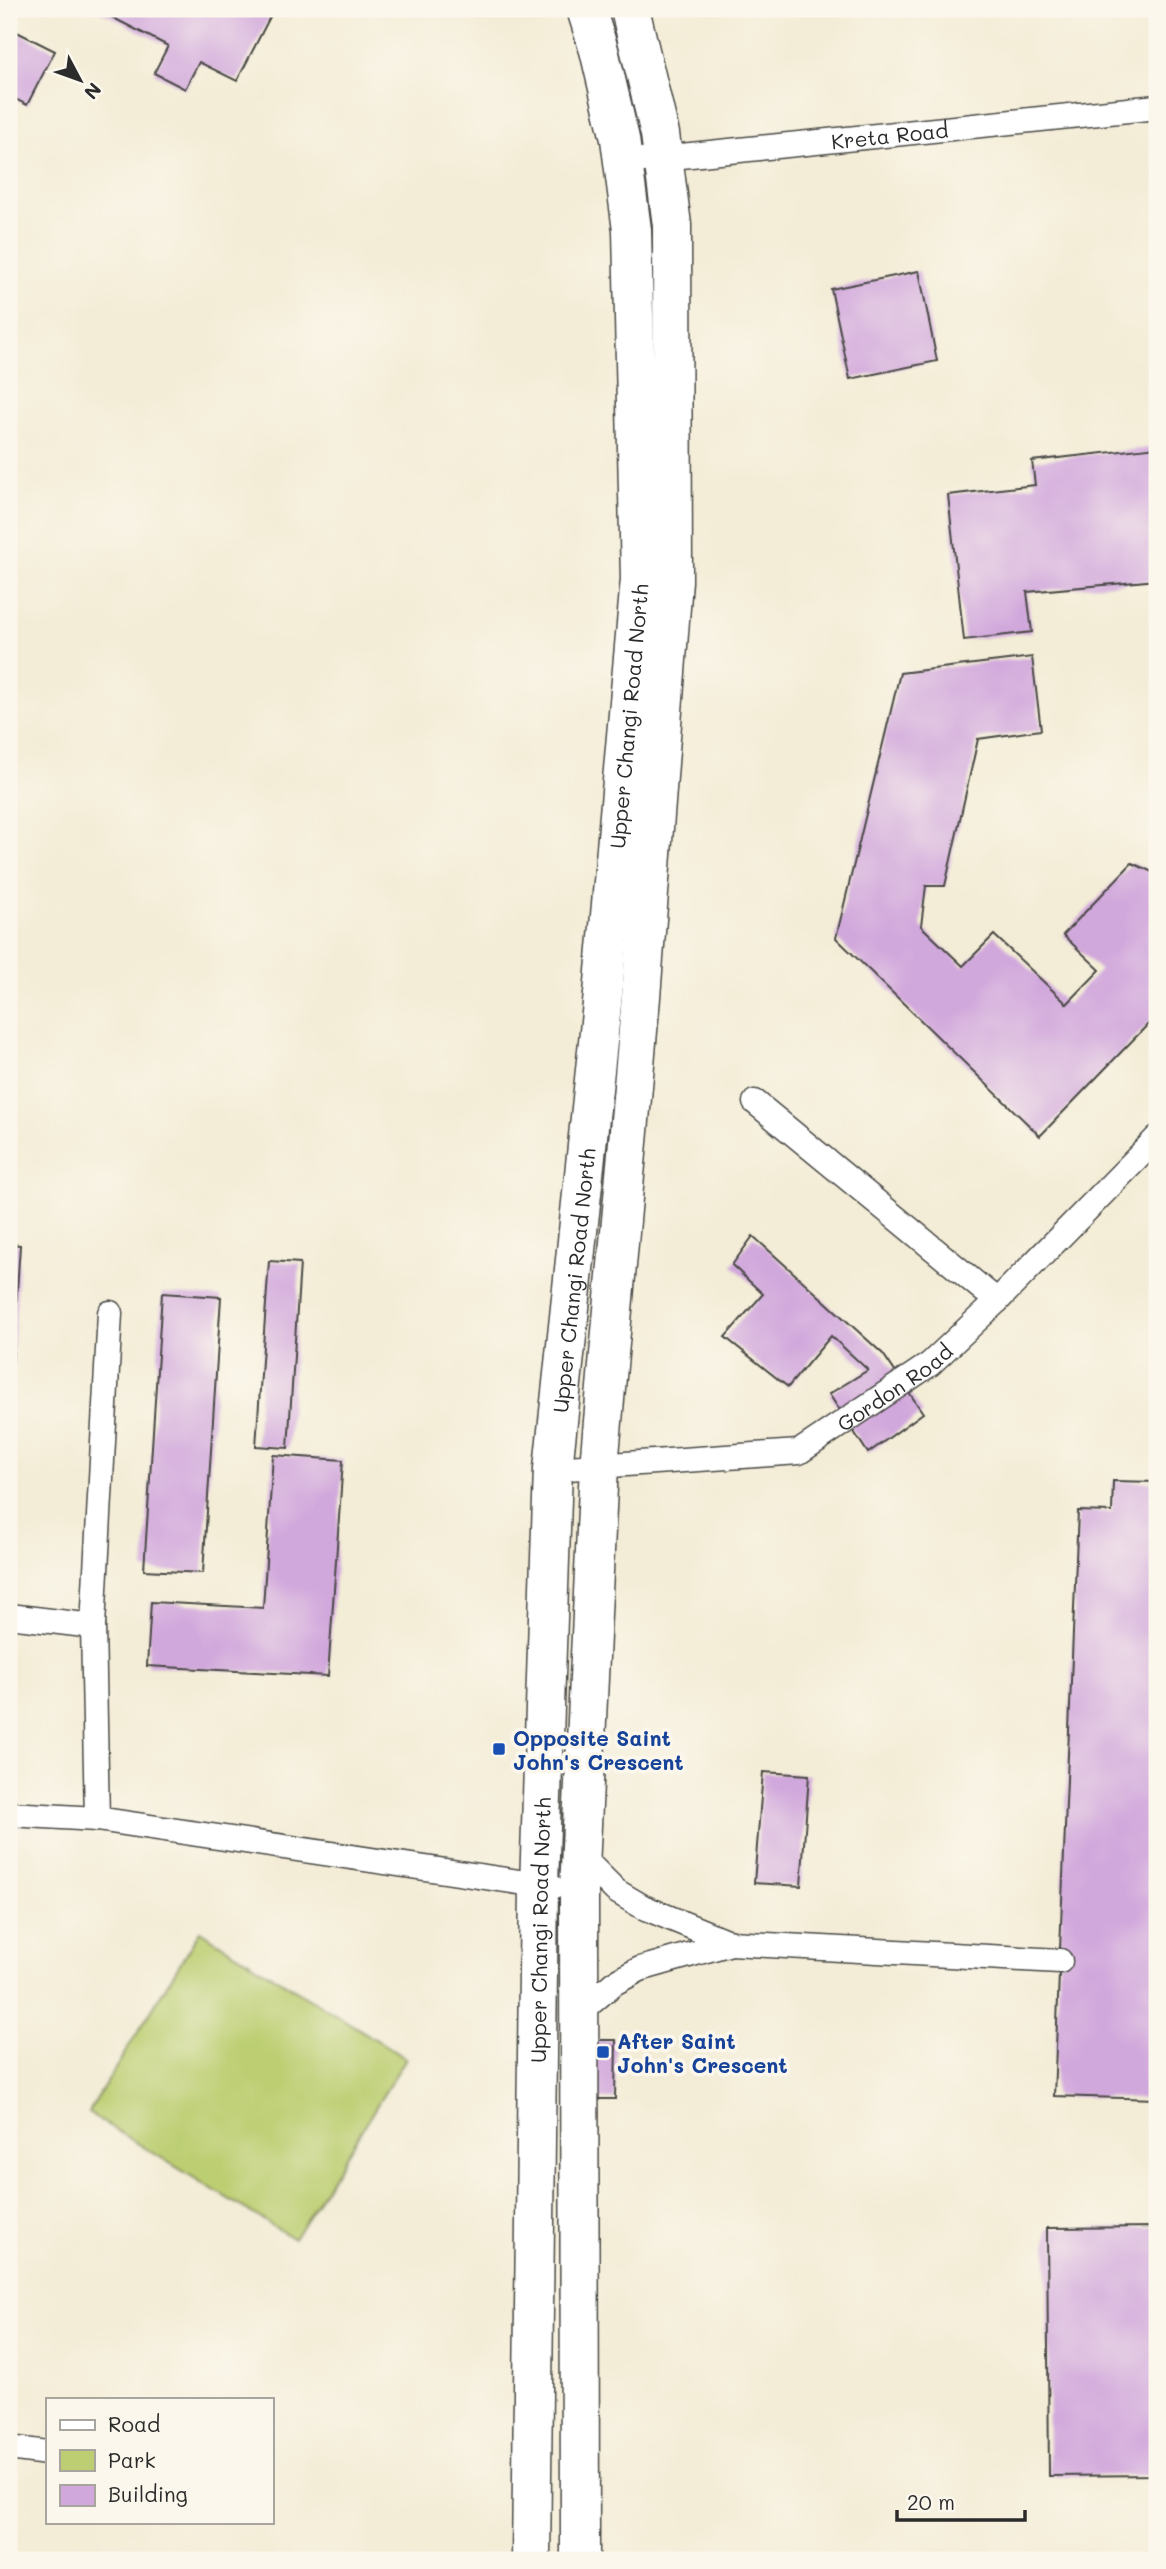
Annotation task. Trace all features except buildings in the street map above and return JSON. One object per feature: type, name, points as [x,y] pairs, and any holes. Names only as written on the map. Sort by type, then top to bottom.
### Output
[{"type":"street","name":"Upper Changi Road North","points":[[531,2560],[539,1886],[553,1469],[603,994],[640,579],[632,230],[620,139],[599,50],[586,9]]},
{"type":"street","name":"Upper Changi Road North","points":[[580,2560],[580,1872],[599,1466],[673,581],[672,225],[660,134],[630,9]]},
{"type":"lane","name":"Kreta Road","points":[[623,162],[1157,107]]},
{"type":"lane","points":[[755,1102],[997,1301]]},
{"type":"lane","name":"Gordon Road","points":[[553,1469],[799,1452],[930,1364],[997,1301],[1157,1138]]},
{"type":"lane","points":[[97,1819],[93,1626],[110,1313]]},
{"type":"lane","points":[[9,1616],[93,1626]]},
{"type":"lane","points":[[9,1814],[97,1819],[539,1886],[580,1872],[643,1907],[731,1943]]},
{"type":"lane","points":[[579,2013],[614,1983],[640,1969],[731,1943],[1060,1961]]},
{"type":"lane","points":[[9,2448],[46,2453]]},
{"type":"green space","points":[[200,1931],[406,2058],[294,2239],[88,2113]]},
{"type":"place","name":"Opposite Saint John's Crescent","points":[[499,1749]]},
{"type":"place","name":"After Saint John's Crescent","points":[[603,2052]]}]
